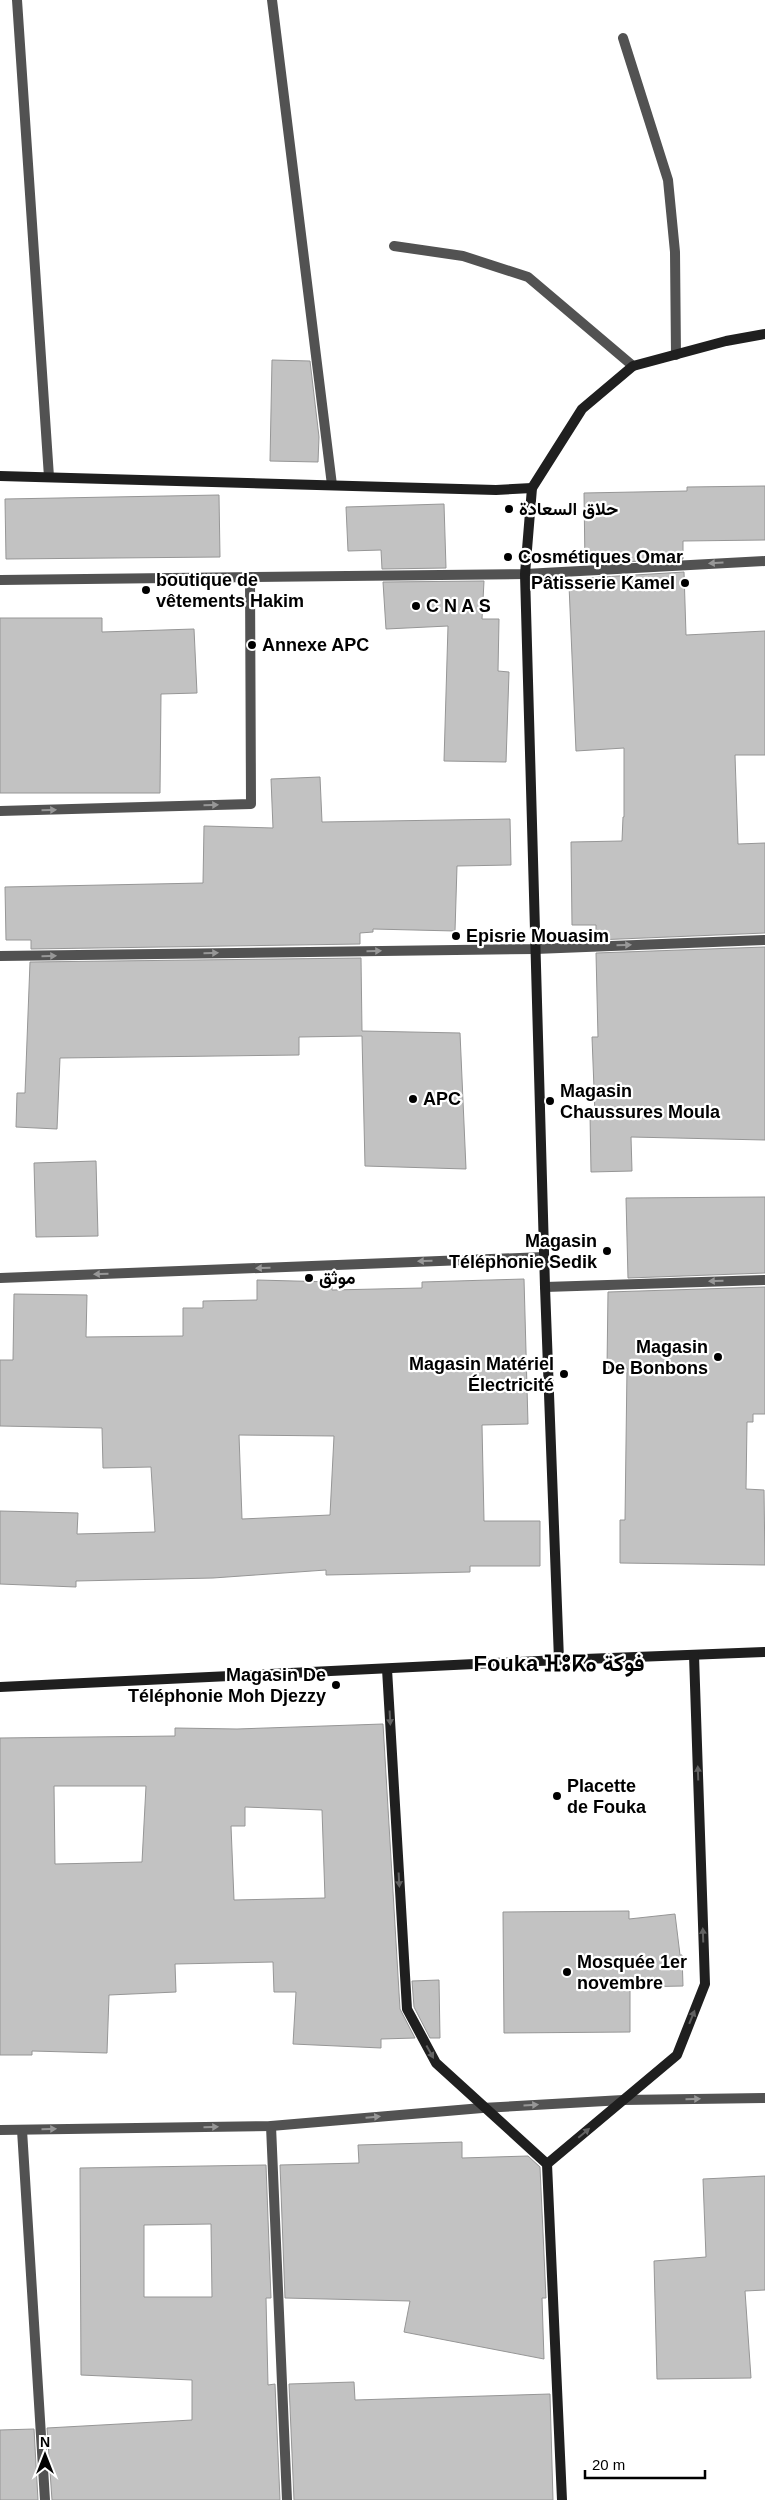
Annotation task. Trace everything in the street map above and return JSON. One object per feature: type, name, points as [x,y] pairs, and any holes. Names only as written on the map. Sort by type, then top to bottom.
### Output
[{"type":"main road","points":[[558,1660],[544,1287],[525,574],[532,488],[582,409],[633,366],[765,334]]},
{"type":"main road","points":[[0,476],[496,490],[532,488]]},
{"type":"main road","points":[[0,1687],[765,1652]]},
{"type":"main road","points":[[547,2164],[677,2055],[705,1984],[694,1654]]},
{"type":"main road","points":[[387,1669],[406,2009],[436,2063],[482,2108],[547,2164],[562,2500]]},
{"type":"street","points":[[17,0],[49,477]]},
{"type":"street","points":[[272,0],[332,485]]},
{"type":"street","points":[[624,38],[668,180],[675,252],[676,355]]},
{"type":"street","points":[[394,246],[464,256],[528,277],[633,366]]},
{"type":"street","points":[[0,580],[525,574],[765,560]]},
{"type":"street","points":[[0,811],[251,804],[250,577]]},
{"type":"street","points":[[0,956],[535,949],[765,940]]},
{"type":"street","points":[[0,1278],[544,1257]]},
{"type":"street","points":[[544,1287],[765,1280]]},
{"type":"street","points":[[0,2130],[271,2126],[482,2108],[623,2100],[765,2098]]},
{"type":"street","points":[[271,2126],[287,2500]]},
{"type":"street","points":[[22,2130],[45,2500]]},
{"type":"building","points":[[272,360],[310,361],[319,437],[318,462],[270,461]]},
{"type":"building","points":[[765,486],[765,540],[683,541],[683,559],[585,564],[584,493],[687,491],[687,487]]},
{"type":"building","points":[[219,495],[220,557],[6,559],[5,499]]},
{"type":"building","points":[[444,504],[446,568],[382,569],[381,550],[348,551],[346,507]]},
{"type":"building","points":[[684,572],[686,635],[765,631],[765,755],[735,755],[738,844],[765,843],[765,933],[596,940],[596,925],[572,925],[571,842],[622,841],[624,748],[576,751],[569,585],[586,584],[586,578]]},
{"type":"building","points":[[484,581],[482,619],[499,619],[498,671],[509,672],[506,762],[444,761],[448,626],[386,629],[383,582]]},
{"type":"building","points":[[0,618],[102,618],[102,632],[194,629],[197,693],[161,694],[160,793],[0,793]]},
{"type":"building","points":[[320,777],[322,822],[510,819],[511,865],[457,866],[455,931],[373,929],[373,932],[360,933],[360,944],[31,949],[31,940],[6,940],[5,887],[203,883],[204,826],[273,828],[271,779]]},
{"type":"building","points":[[765,947],[765,1140],[631,1137],[632,1171],[591,1172],[590,1114],[595,1114],[592,1037],[598,1037],[596,953]]},
{"type":"building","points":[[361,958],[362,1031],[460,1033],[466,1169],[365,1166],[362,1036],[299,1037],[299,1055],[60,1058],[57,1129],[16,1127],[17,1093],[25,1093],[30,962]]},
{"type":"building","points":[[96,1161],[98,1236],[36,1237],[34,1163]]},
{"type":"building","points":[[765,1197],[765,1273],[628,1278],[626,1198]]},
{"type":"building","points":[[524,1279],[528,1424],[482,1425],[484,1521],[540,1521],[540,1566],[470,1566],[470,1572],[326,1575],[326,1570],[213,1578],[76,1581],[76,1587],[0,1584],[0,1511],[78,1513],[77,1534],[155,1532],[151,1467],[103,1468],[102,1428],[0,1426],[0,1360],[13,1360],[14,1294],[87,1295],[86,1337],[183,1336],[183,1308],[203,1308],[203,1301],[257,1300],[257,1280],[332,1282],[332,1290],[422,1288],[422,1282]],"holes":[[[239,1435],[334,1436],[330,1515],[242,1519]]]},
{"type":"building","points":[[765,1287],[765,1414],[753,1414],[753,1422],[747,1422],[746,1489],[764,1490],[765,1565],[620,1563],[620,1520],[625,1520],[627,1368],[607,1368],[608,1292]]},
{"type":"building","points":[[383,1724],[400,2009],[415,2038],[381,2039],[381,2048],[293,2044],[296,1992],[274,1992],[273,1962],[175,1964],[176,1992],[109,1995],[107,2053],[32,2051],[32,2055],[0,2055],[0,1738],[175,1736],[175,1728],[237,1729]],"holes":[[[54,1786],[146,1786],[142,1862],[55,1864]],[[245,1807],[322,1810],[325,1898],[234,1900],[231,1826],[245,1826]]]},
{"type":"building","name":"Mosquée 1er novembre","points":[[629,1911],[629,1919],[675,1914],[680,1955],[682,1955],[683,1986],[630,1987],[630,2032],[504,2033],[503,1912]]},
{"type":"building","points":[[439,1980],[440,2038],[430,2038],[414,2007],[412,1981]]},
{"type":"building","points":[[462,2142],[462,2158],[528,2156],[540,2167],[546,2298],[542,2298],[544,2359],[404,2332],[410,2301],[285,2298],[280,2165],[359,2163],[358,2145]]},
{"type":"building","points":[[266,2165],[271,2298],[266,2298],[268,2385],[275,2384],[280,2500],[52,2500],[47,2428],[192,2420],[192,2380],[81,2375],[80,2168]],"holes":[[[211,2224],[212,2297],[144,2297],[144,2225]]]},
{"type":"building","points":[[765,2176],[765,2290],[745,2291],[751,2378],[657,2379],[654,2261],[706,2257],[703,2179]]},
{"type":"building","points":[[354,2382],[355,2400],[550,2394],[553,2500],[294,2500],[289,2384]]},
{"type":"building","points":[[34,2429],[38,2500],[0,2500],[0,2430]]},
{"type":"place","name":"حلاق السعادة","points":[[509,509]]},
{"type":"place","name":"Cosmétiques Omar","points":[[508,557]]},
{"type":"place","name":"Pâtisserie Kamel","points":[[685,583]]},
{"type":"place","name":"boutique de vêtements Hakim","points":[[146,590]]},
{"type":"place","name":"C N A S","points":[[416,606]]},
{"type":"place","name":"Annexe APC","points":[[252,645]]},
{"type":"place","name":"Episrie Mouasim","points":[[456,936]]},
{"type":"place","name":"APC","points":[[413,1099]]},
{"type":"place","name":"Magasin Chaussures Moula","points":[[550,1101]]},
{"type":"place","name":"Magasin Téléphonie Sedik","points":[[607,1251]]},
{"type":"place","name":"موثق","points":[[309,1278]]},
{"type":"place","name":"Magasin De Bonbons","points":[[718,1357]]},
{"type":"place","name":"Magasin Matériel Électricité","points":[[564,1374]]},
{"type":"place","name":"Magasin De Téléphonie Moh Djezzy","points":[[336,1685]]},
{"type":"place","name":"Placette de Fouka","points":[[557,1796]]},
{"type":"place","name":"Mosquée 1er novembre","points":[[567,1972]]},
{"type":"district","name":"Fouka ⴼⵓⴽⴰ فوكة","points":[[559,1663]]}]
